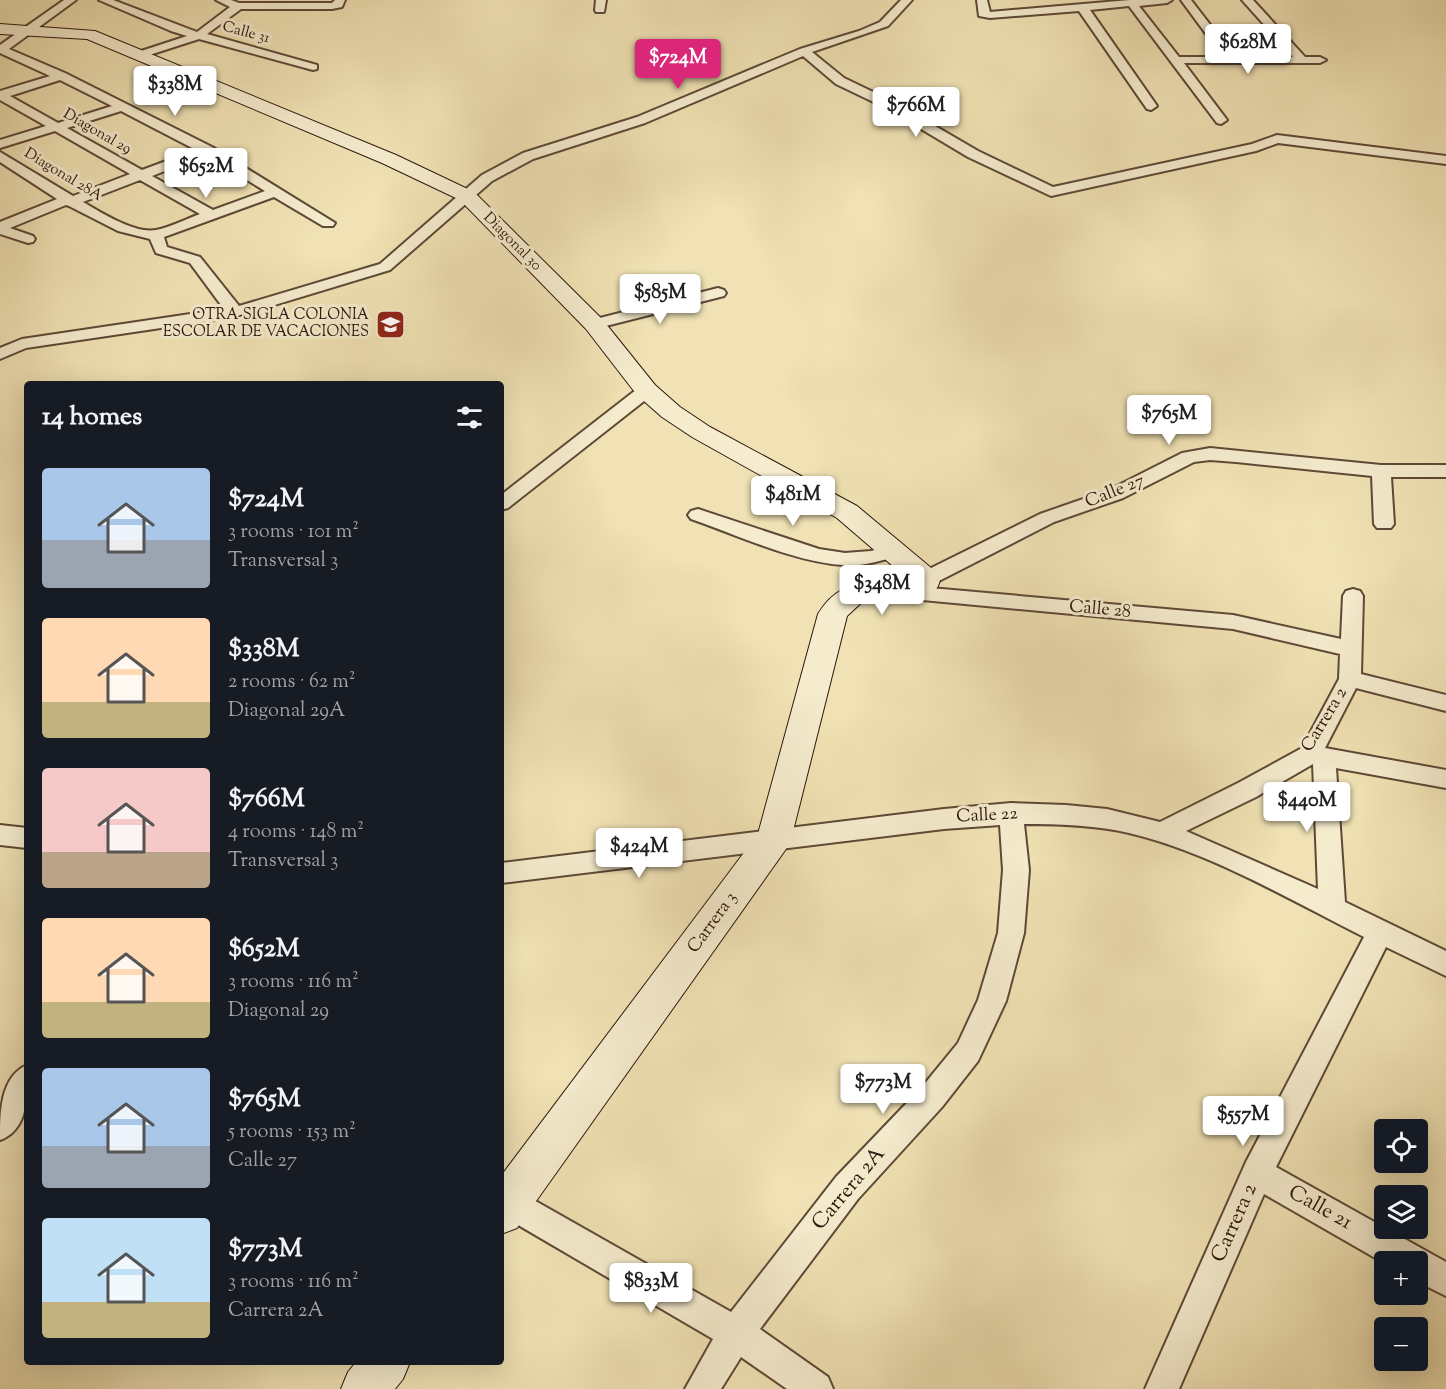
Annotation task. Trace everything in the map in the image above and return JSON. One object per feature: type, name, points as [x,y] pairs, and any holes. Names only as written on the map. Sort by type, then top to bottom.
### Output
[{"type":"street","points":[[71,0],[25,30],[0,50],[61,76],[207,150],[328,223]]},
{"type":"street","name":"Calle 31","points":[[104,0],[175,29],[314,67]]},
{"type":"street","points":[[221,0],[238,6],[262,3],[339,3]]},
{"type":"street","points":[[1,351],[22,344],[235,312],[387,266],[487,178],[528,156],[674,108],[804,51],[863,33],[884,24],[907,0]]},
{"type":"street","points":[[982,0],[983,14],[986,15],[1167,0]]},
{"type":"street","points":[[1186,0],[1232,60]]},
{"type":"street","points":[[1246,0],[1302,60]]},
{"type":"street","points":[[1138,2],[1176,60],[1221,120]]},
{"type":"street","points":[[139,55],[198,36],[238,6]]},
{"type":"street","points":[[1083,8],[1151,106]]},
{"type":"street","name":"Diagonal 30","points":[[0,29],[77,31],[90,34],[390,159],[467,196],[594,324],[647,390],[671,412],[700,432],[847,512],[891,550],[917,586]]},
{"type":"street","points":[[804,51],[840,81],[890,105],[973,154],[1051,192],[1256,147],[1277,139],[1446,160]]},
{"type":"street","points":[[1176,60],[1320,60]]},
{"type":"street","points":[[0,94],[61,76]]},
{"type":"street","name":"Diagonal 29","points":[[0,94],[210,214]]},
{"type":"street","points":[[0,144],[123,107]]},
{"type":"street","points":[[0,228],[207,150]]},
{"type":"street","name":"Diagonal 28A","points":[[0,156],[68,201],[149,236],[162,250],[195,260],[235,312]]},
{"type":"street","points":[[149,236],[274,192]]},
{"type":"street","points":[[0,228],[28,239]]},
{"type":"street","points":[[594,324],[718,293]]},
{"type":"street","points":[[504,502],[647,390]]},
{"type":"street","name":"Calle 27","points":[[917,586],[1047,518],[1116,494],[1190,457],[1210,454],[1381,471],[1446,471]]},
{"type":"street","points":[[1381,471],[1384,524]]},
{"type":"street","points":[[698,515],[817,555],[845,559],[872,557],[891,550]]},
{"type":"street","name":"Calle 28","points":[[847,598],[917,586],[1233,622],[1314,639],[1351,650]]},
{"type":"street","name":"Carrera 2","points":[[1163,833],[1190,816],[1317,755],[1350,678],[1353,596]]},
{"type":"street","name":"Carrera 3","points":[[505,1207],[774,839],[833,614],[838,605],[847,598]]},
{"type":"street","points":[[1350,678],[1446,703]]},
{"type":"street","points":[[1332,907],[1317,755],[1446,779]]},
{"type":"street","name":"Calle 22","points":[[504,873],[944,819],[1011,813],[1059,814],[1110,819],[1195,843],[1332,907],[1446,964]]},
{"type":"street","name":"Carrera 2A","points":[[702,1389],[736,1333],[847,1188],[932,1097],[968,1052],[992,1001],[1011,933],[1016,870],[1011,813]]},
{"type":"street","points":[[0,835],[24,838]]},
{"type":"street","name":"Carrera 2","points":[[1162,1389],[1257,1173],[1380,932]]},
{"type":"street","points":[[0,1126],[24,1084]]},
{"type":"street","name":"Calle 21","points":[[1257,1173],[1395,1251]]},
{"type":"street","points":[[505,1207],[736,1333],[816,1389]]},
{"type":"street","points":[[1428,1270],[1446,1280]]},
{"type":"street","points":[[366,1389],[384,1365]]},
{"type":"place","name":"OTRA-SIGLA COLONIA ESCOLAR DE VACACIONES","points":[[390,324]]}]
